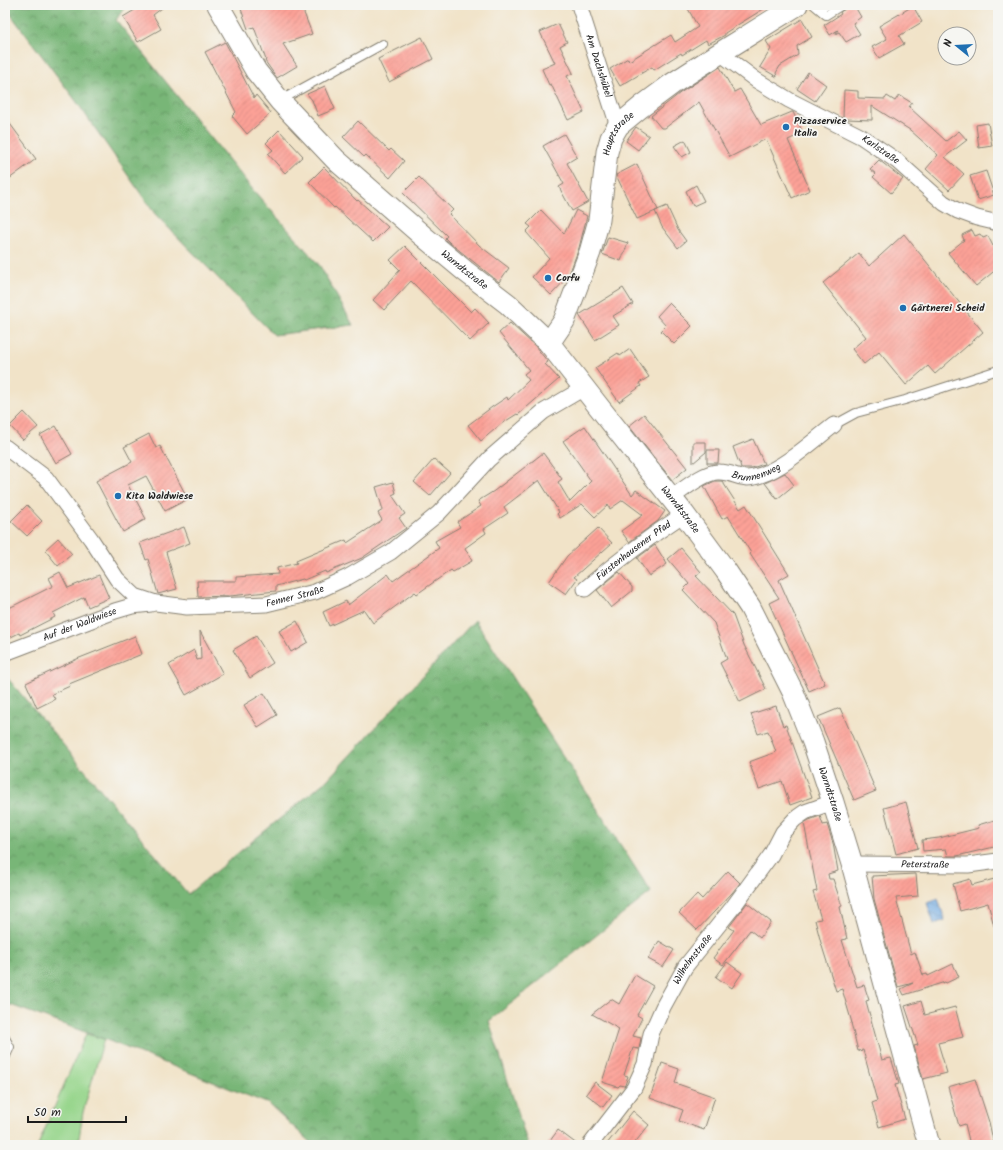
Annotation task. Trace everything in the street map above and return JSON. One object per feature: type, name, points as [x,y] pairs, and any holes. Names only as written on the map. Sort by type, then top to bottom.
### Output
[{"type":"main road","name":"Warndtstraße","points":[[218,5],[256,71],[280,101],[336,160],[423,236],[508,304],[550,343],[684,514],[726,571],[750,607],[793,692],[813,742],[833,802],[852,864],[929,1145]]},
{"type":"main road","name":"Hauptstraße","points":[[550,343],[564,321],[590,252],[599,220],[607,152],[611,138],[618,126],[647,102],[720,53],[797,5]]},
{"type":"street","name":"Am Dachshübel","points":[[579,5],[618,126]]},
{"type":"street","name":"Karlstraße","points":[[720,53],[769,88],[800,106],[862,137],[880,149],[897,161],[944,203],[958,211],[977,218],[998,223]]},
{"type":"street","name":"Fenner Straße","points":[[5,447],[46,478],[91,539],[117,579],[135,596],[156,603],[188,607],[266,604],[315,592],[348,577],[391,552],[439,512],[489,459],[538,417],[584,388]]},
{"type":"street","name":"Brunnenweg","points":[[671,498],[708,474],[726,472],[746,479],[777,468],[834,425]]},
{"type":"street","name":"Fürstenhausener Pfad","points":[[585,589],[629,553],[684,514]]},
{"type":"street","name":"Auf der Waldwiese","points":[[5,653],[115,611],[132,606],[156,603]]},
{"type":"street","name":"Wilhelmstraße","points":[[590,1145],[634,1088],[645,1064],[651,1034],[684,967],[733,907],[771,854],[783,832],[795,819],[805,812],[833,802]]},
{"type":"street","name":"Peterstraße","points":[[852,864],[968,866],[998,861]]},
{"type":"lane","points":[[820,6],[826,15],[842,5]]},
{"type":"lane","points":[[280,101],[383,44]]},
{"type":"lane","points":[[834,425],[856,413],[905,400],[998,370]]},
{"type":"lane","points":[[5,1038],[10,1047],[5,1058]]},
{"type":"green space","points":[[5,5],[126,5],[116,20],[254,191],[320,266],[353,325],[274,335],[155,214],[76,101]]},
{"type":"green space","points":[[475,620],[651,892],[489,1021],[528,1145],[313,1145],[269,1104],[104,1039],[5,1003],[5,675],[188,894],[327,780]]},
{"type":"green space","points":[[86,1034],[104,1039],[83,1112],[78,1145],[38,1145]]},
{"type":"water","points":[[938,899],[945,920],[934,924],[927,903]]},
{"type":"building","points":[[143,5],[166,5],[153,15],[161,29],[138,42],[123,17]]},
{"type":"building","points":[[252,5],[301,5],[312,34],[283,44],[297,66],[277,78],[265,61],[266,60],[254,27],[248,29],[241,9]]},
{"type":"building","points":[[686,5],[770,5],[725,33],[725,35],[708,44],[706,40],[682,55],[681,53],[654,70],[652,67],[620,86],[610,69],[628,58],[629,61],[671,35],[675,42],[698,27]]},
{"type":"building","points":[[847,5],[854,5],[861,17],[853,23],[860,34],[846,42],[839,32],[835,34],[838,30],[830,35],[824,25],[841,14],[840,12],[845,9]]},
{"type":"building","points":[[913,6],[922,22],[899,36],[904,44],[879,58],[872,47],[887,39],[879,26]]},
{"type":"building","points":[[802,19],[812,37],[797,46],[798,55],[780,66],[776,73],[777,77],[760,67],[771,49],[766,41]]},
{"type":"building","points":[[558,24],[567,42],[560,46],[573,73],[567,76],[584,112],[568,120],[551,84],[549,85],[542,69],[555,63],[540,32]]},
{"type":"building","points":[[422,37],[433,59],[389,82],[378,59]]},
{"type":"building","points":[[225,42],[254,98],[256,95],[271,113],[247,134],[232,116],[236,112],[205,52]]},
{"type":"building","points":[[720,67],[734,92],[740,89],[761,125],[793,112],[803,133],[788,140],[810,190],[792,198],[766,139],[730,157],[699,102],[665,128],[661,128],[651,116],[680,93]]},
{"type":"building","points":[[808,72],[826,85],[815,101],[797,89]]},
{"type":"building","points":[[325,86],[335,109],[318,116],[312,100],[307,94]]},
{"type":"building","points":[[844,90],[858,91],[858,98],[885,99],[887,96],[895,101],[899,95],[912,103],[909,107],[946,141],[959,131],[967,140],[945,157],[964,174],[949,190],[926,169],[938,155],[910,130],[872,106],[872,120],[846,119],[843,117]]},
{"type":"building","points":[[5,117],[36,159],[9,179],[5,173]]},
{"type":"building","points":[[358,121],[389,151],[391,149],[404,161],[390,178],[366,155],[364,157],[343,137]]},
{"type":"building","points":[[988,123],[992,146],[979,148],[976,125]]},
{"type":"building","points":[[636,127],[649,136],[638,150],[626,141]]},
{"type":"building","points":[[279,130],[303,156],[285,173],[268,154],[273,150],[266,143]]},
{"type":"building","points":[[564,134],[577,157],[567,163],[588,202],[572,211],[559,187],[564,184],[543,146]]},
{"type":"building","points":[[685,140],[691,152],[682,157],[674,146]]},
{"type":"building","points":[[879,160],[903,179],[891,193],[873,177],[876,174],[870,169]]},
{"type":"building","points":[[637,164],[658,210],[637,219],[616,175]]},
{"type":"building","points":[[324,167],[357,201],[358,200],[388,227],[373,242],[335,207],[334,208],[309,182]]},
{"type":"building","points":[[986,171],[994,195],[978,200],[970,176]]},
{"type":"building","points":[[419,177],[453,210],[449,214],[480,246],[509,268],[499,282],[450,243],[445,238],[447,236],[403,193]]},
{"type":"building","points":[[696,185],[704,201],[693,206],[686,191]]},
{"type":"building","points":[[667,206],[678,230],[686,241],[678,248],[662,227],[655,211]]},
{"type":"building","points":[[541,210],[564,234],[576,210],[587,216],[579,248],[568,277],[551,295],[532,277],[549,258],[526,232],[531,227],[527,224]]},
{"type":"building","points":[[972,230],[975,236],[980,234],[983,238],[988,236],[993,246],[998,243],[998,268],[976,286],[948,253],[964,240],[962,235]]},
{"type":"building","points":[[904,234],[983,332],[935,374],[928,366],[906,385],[879,352],[864,364],[852,349],[866,337],[823,283],[859,253],[869,266]]},
{"type":"building","points":[[608,237],[628,243],[621,261],[602,254]]},
{"type":"building","points":[[405,246],[471,312],[475,308],[489,323],[470,341],[411,281],[384,310],[373,300],[400,270],[390,260]]},
{"type":"building","points":[[623,288],[633,304],[613,316],[619,325],[595,340],[579,315]]},
{"type":"building","points":[[669,303],[692,326],[674,344],[661,331],[666,326],[657,316]]},
{"type":"building","points":[[510,323],[535,346],[548,362],[545,364],[559,379],[518,415],[517,414],[501,424],[481,441],[468,425],[507,397],[508,400],[529,380],[524,374],[529,370],[499,333]]},
{"type":"building","points":[[630,349],[649,377],[639,383],[641,386],[619,402],[595,368],[618,353],[620,356]]},
{"type":"building","points":[[24,412],[38,427],[23,440],[10,426]]},
{"type":"building","points":[[644,414],[687,468],[672,480],[629,426]]},
{"type":"building","points":[[56,426],[72,454],[56,463],[40,435]]},
{"type":"building","points":[[585,426],[632,495],[636,490],[665,511],[658,521],[629,542],[621,531],[643,515],[623,500],[610,509],[608,505],[595,517],[582,504],[560,518],[557,514],[559,512],[539,480],[504,507],[508,513],[484,529],[486,533],[465,548],[472,561],[453,572],[451,570],[417,594],[415,592],[373,623],[364,610],[329,626],[323,612],[346,601],[348,605],[388,574],[393,581],[439,548],[435,541],[460,527],[457,522],[481,506],[478,501],[494,491],[543,453],[562,479],[558,482],[570,502],[591,481],[563,441]]},
{"type":"building","points":[[149,434],[156,448],[160,446],[188,499],[165,511],[146,476],[128,485],[146,519],[123,532],[96,481],[132,462],[124,447]]},
{"type":"building","points":[[753,439],[764,464],[752,468],[741,468],[741,463],[739,463],[733,447]]},
{"type":"building","points":[[693,442],[706,442],[706,452],[693,463]]},
{"type":"building","points":[[707,450],[719,450],[718,463],[707,463]]},
{"type":"building","points":[[434,459],[450,473],[430,496],[414,482]]},
{"type":"building","points":[[785,473],[794,485],[777,499],[765,483]]},
{"type":"building","points":[[715,481],[722,481],[740,509],[746,505],[789,574],[779,580],[825,684],[809,691],[769,603],[779,598],[750,554],[751,553],[728,516],[722,519],[704,486]]},
{"type":"building","points":[[393,482],[396,493],[392,495],[405,514],[399,518],[406,528],[362,558],[326,573],[325,571],[304,580],[276,586],[276,591],[230,596],[198,597],[197,581],[236,581],[236,577],[278,574],[277,568],[297,563],[296,561],[346,540],[347,543],[382,520],[378,513],[383,510],[376,487]]},
{"type":"building","points":[[27,505],[42,521],[27,536],[11,521]]},
{"type":"building","points":[[184,527],[190,543],[166,552],[177,589],[158,594],[148,559],[146,560],[140,543]]},
{"type":"building","points":[[598,528],[612,543],[574,577],[577,579],[566,594],[549,582],[567,556]]},
{"type":"building","points":[[58,538],[72,554],[58,566],[45,550]]},
{"type":"building","points":[[655,545],[667,564],[649,576],[637,558]]},
{"type":"building","points":[[681,548],[701,572],[696,576],[733,615],[744,645],[766,689],[740,702],[720,663],[727,659],[714,623],[683,590],[689,584],[668,559]]},
{"type":"building","points":[[60,572],[68,588],[99,575],[109,598],[88,607],[84,597],[53,613],[55,617],[20,635],[19,633],[5,640],[5,610],[53,586],[49,578]]},
{"type":"building","points":[[619,572],[632,587],[632,591],[611,608],[597,590]]},
{"type":"building","points":[[297,621],[308,642],[291,652],[279,631]]},
{"type":"building","points":[[200,631],[223,674],[186,695],[169,665],[194,650],[197,660],[201,659]]},
{"type":"building","points":[[135,636],[142,654],[69,684],[70,686],[52,694],[55,699],[37,708],[26,683],[77,659]]},
{"type":"building","points":[[256,636],[273,663],[250,678],[233,650]]},
{"type":"building","points":[[264,693],[277,715],[258,727],[244,705]]},
{"type":"building","points":[[776,706],[783,726],[786,725],[812,797],[790,805],[782,781],[759,789],[749,762],[776,752],[768,731],[758,734],[751,714]]},
{"type":"building","points":[[840,708],[876,791],[854,800],[818,717]]},
{"type":"building","points":[[906,802],[918,848],[896,854],[884,808]]},
{"type":"building","points":[[820,816],[823,825],[827,824],[833,843],[838,871],[828,874],[829,879],[833,879],[842,906],[840,907],[847,939],[842,940],[857,987],[864,985],[869,1000],[866,1001],[882,1060],[891,1058],[899,1084],[895,1085],[905,1119],[879,1127],[872,1103],[877,1101],[863,1050],[858,1051],[842,989],[836,991],[815,920],[821,919],[813,892],[817,891],[804,823]]},
{"type":"building","points":[[998,819],[998,846],[957,856],[948,856],[946,849],[923,851],[922,840],[939,838],[979,828],[978,825]]},
{"type":"building","points":[[728,871],[740,883],[697,930],[679,913],[697,894],[702,899]]},
{"type":"building","points":[[916,874],[918,896],[896,898],[911,954],[915,952],[923,975],[927,974],[928,976],[953,964],[959,977],[946,983],[945,982],[904,995],[901,989],[913,983],[898,987],[874,899],[872,876]]},
{"type":"building","points":[[998,878],[998,925],[994,926],[988,903],[960,911],[953,884],[970,879],[972,885]]},
{"type":"building","points":[[747,903],[771,922],[760,938],[750,930],[723,965],[713,958],[734,930],[729,927]]},
{"type":"building","points":[[659,941],[674,950],[663,967],[648,959]]},
{"type":"building","points":[[727,962],[742,973],[732,988],[716,977]]},
{"type":"building","points":[[635,975],[653,986],[637,1015],[642,1018],[633,1036],[641,1038],[639,1049],[633,1048],[624,1075],[628,1076],[625,1085],[620,1085],[618,1087],[602,1082],[619,1029],[592,1014],[611,999],[619,1004]]},
{"type":"building","points":[[921,1001],[925,1015],[955,1007],[963,1037],[938,1043],[947,1073],[923,1079],[914,1046],[918,1045],[905,1006]]},
{"type":"building","points":[[662,1063],[679,1069],[675,1083],[715,1097],[704,1130],[679,1121],[683,1110],[650,1098]]},
{"type":"building","points":[[975,1079],[989,1122],[994,1145],[970,1145],[965,1124],[959,1126],[948,1087]]},
{"type":"building","points":[[595,1082],[612,1095],[603,1107],[586,1094]]},
{"type":"building","points":[[633,1111],[649,1125],[633,1145],[606,1145]]},
{"type":"building","points":[[558,1130],[578,1145],[547,1145]]},
{"type":"place","name":"Pizzaservice Italia","points":[[786,127]]},
{"type":"place","name":"Corfu","points":[[548,278]]},
{"type":"place","name":"Gärtnerei Scheid","points":[[903,308]]},
{"type":"place","name":"Kita Waldwiese","points":[[118,496]]}]
